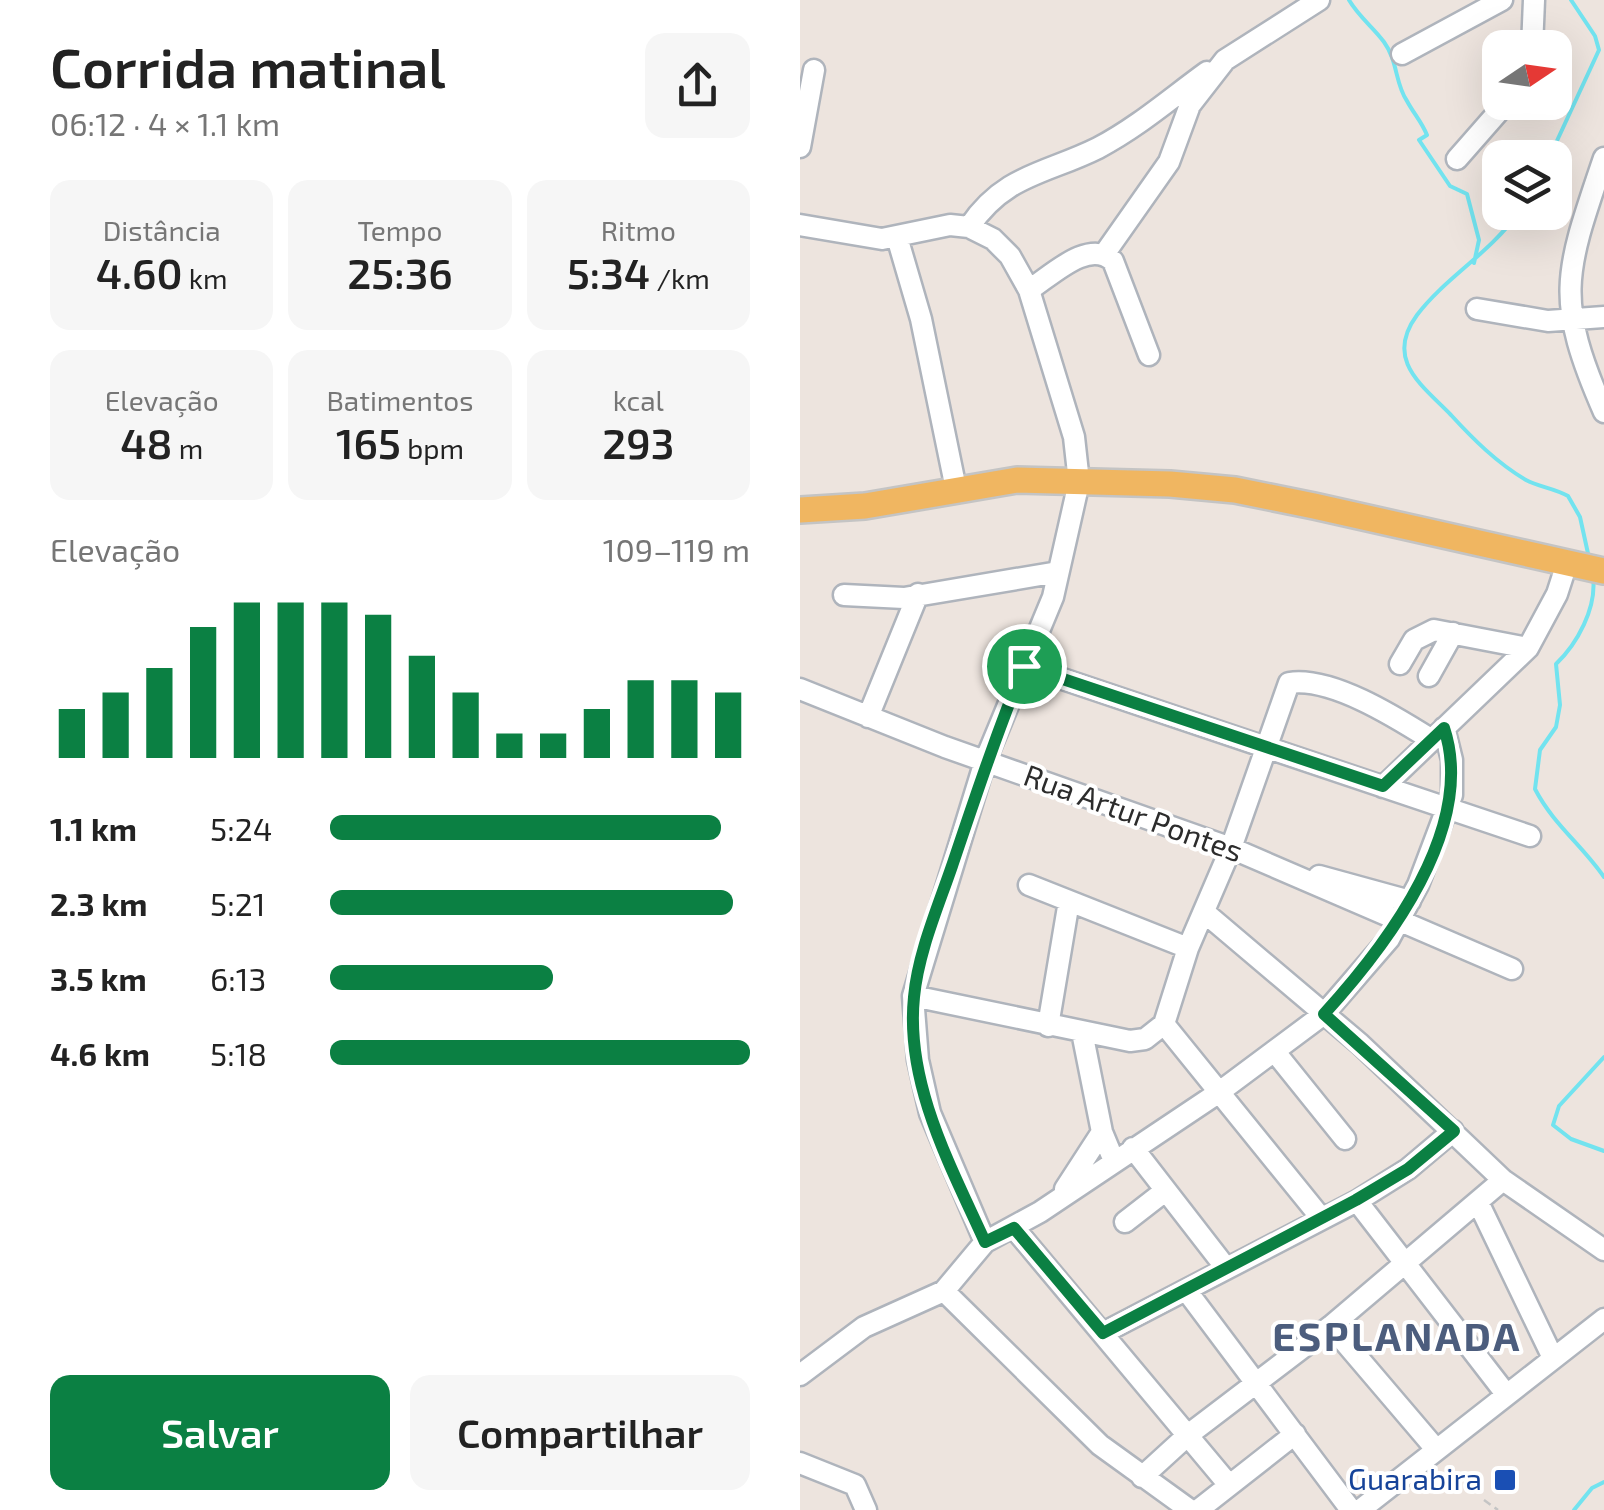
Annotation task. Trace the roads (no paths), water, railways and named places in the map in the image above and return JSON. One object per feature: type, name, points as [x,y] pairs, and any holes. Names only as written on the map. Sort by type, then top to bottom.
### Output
[{"type":"main road","points":[[800,510],[865,506],[1016,480],[1234,490],[1604,571]]},
{"type":"street","points":[[969,227],[981,209],[1014,180],[1097,148],[1145,120],[1225,60],[1319,0]]},
{"type":"street","points":[[1402,54],[1502,0]]},
{"type":"street","points":[[1533,30],[1534,0]]},
{"type":"street","points":[[1106,254],[1169,162],[1190,105],[1225,60]]},
{"type":"street","points":[[800,147],[814,70]]},
{"type":"street","points":[[1457,159],[1491,120]]},
{"type":"street","points":[[1604,158],[1570,266],[1570,320],[1604,412]]},
{"type":"street","points":[[1582,222],[1604,226]]},
{"type":"street","points":[[800,225],[862,237],[896,237],[950,225],[969,227],[993,239],[1010,256],[1029,290],[1064,397],[1079,482],[1053,596],[985,761],[914,996],[918,1060],[930,1113],[985,1242]]},
{"type":"street","points":[[896,237],[921,318],[956,489]]},
{"type":"street","points":[[1029,290],[1090,252],[1106,254],[1113,261],[1149,355]]},
{"type":"street","points":[[1476,309],[1570,320],[1604,318]]},
{"type":"street","points":[[1383,786],[1528,648],[1571,564]]},
{"type":"street","points":[[844,595],[873,600],[1058,572]]},
{"type":"street","points":[[868,717],[918,594]]},
{"type":"street","points":[[1400,664],[1422,634],[1434,630],[1528,648]]},
{"type":"street","points":[[1429,676],[1454,633]]},
{"type":"street","points":[[1024,666],[1530,836]]},
{"type":"street","points":[[800,1375],[864,1327],[944,1291],[985,1242],[1014,1228],[1218,1093],[1324,1014],[1389,939],[1405,910],[1449,808],[1452,760],[1438,734],[1384,710],[1293,681],[1264,748],[1231,848],[1188,948],[1164,1024],[1152,1036],[1135,1041],[914,996]]},
{"type":"street","name":"Rua Artur Pontes","points":[[800,689],[985,761],[1405,910],[1512,969]]},
{"type":"street","points":[[1028,885],[1188,948]]},
{"type":"street","points":[[1048,1026],[1068,900]]},
{"type":"street","points":[[1204,912],[1324,1014],[1454,1131],[1502,1180],[1604,1250]]},
{"type":"street","points":[[1164,1024],[1322,1219]]},
{"type":"street","points":[[1082,1032],[1102,1132],[1114,1161]]},
{"type":"street","points":[[1275,1052],[1345,1139]]},
{"type":"street","points":[[1103,1333],[1356,1200],[1408,1169],[1454,1131]]},
{"type":"street","points":[[1060,1197],[1102,1132]]},
{"type":"street","points":[[1133,1148],[1226,1268]]},
{"type":"street","points":[[1142,1477],[1188,1435],[1331,1326],[1502,1180]]},
{"type":"street","points":[[1125,1222],[1164,1191]]},
{"type":"street","points":[[1356,1200],[1506,1394]]},
{"type":"street","points":[[1478,1202],[1552,1358]]},
{"type":"street","points":[[1014,1228],[1230,1485]]},
{"type":"street","points":[[1186,1290],[1350,1510]]},
{"type":"street","points":[[944,1291],[1100,1445],[1190,1510]]},
{"type":"street","points":[[1360,1510],[1604,1320]]},
{"type":"street","points":[[1331,1326],[1435,1448]]},
{"type":"street","points":[[1198,1510],[1295,1434]]},
{"type":"street","points":[[800,1463],[855,1485],[866,1510]]},
{"type":"waterway","points":[[1349,0],[1389,49],[1403,94],[1427,135],[1419,140],[1450,186],[1467,194],[1479,240],[1474,263]]},
{"type":"waterway","points":[[1557,140],[1599,50],[1595,36],[1571,0]]},
{"type":"waterway","points":[[1504,230],[1417,315],[1404,345],[1406,359],[1419,382],[1495,458],[1526,480],[1568,496],[1580,517],[1589,558]]},
{"type":"waterway","points":[[1593,577],[1592,601],[1584,625],[1556,664],[1560,705],[1556,727],[1540,750],[1535,789],[1550,813],[1604,877]]},
{"type":"waterway","points":[[1604,1057],[1559,1106],[1553,1125],[1571,1139],[1604,1151]]},
{"type":"waterway","points":[[1574,1510],[1592,1488],[1604,1482]]},
{"type":"place","name":"Guarabira","points":[[1505,1480]]},
{"type":"district","name":"ESPLANADA","points":[[1397,1337]]}]
